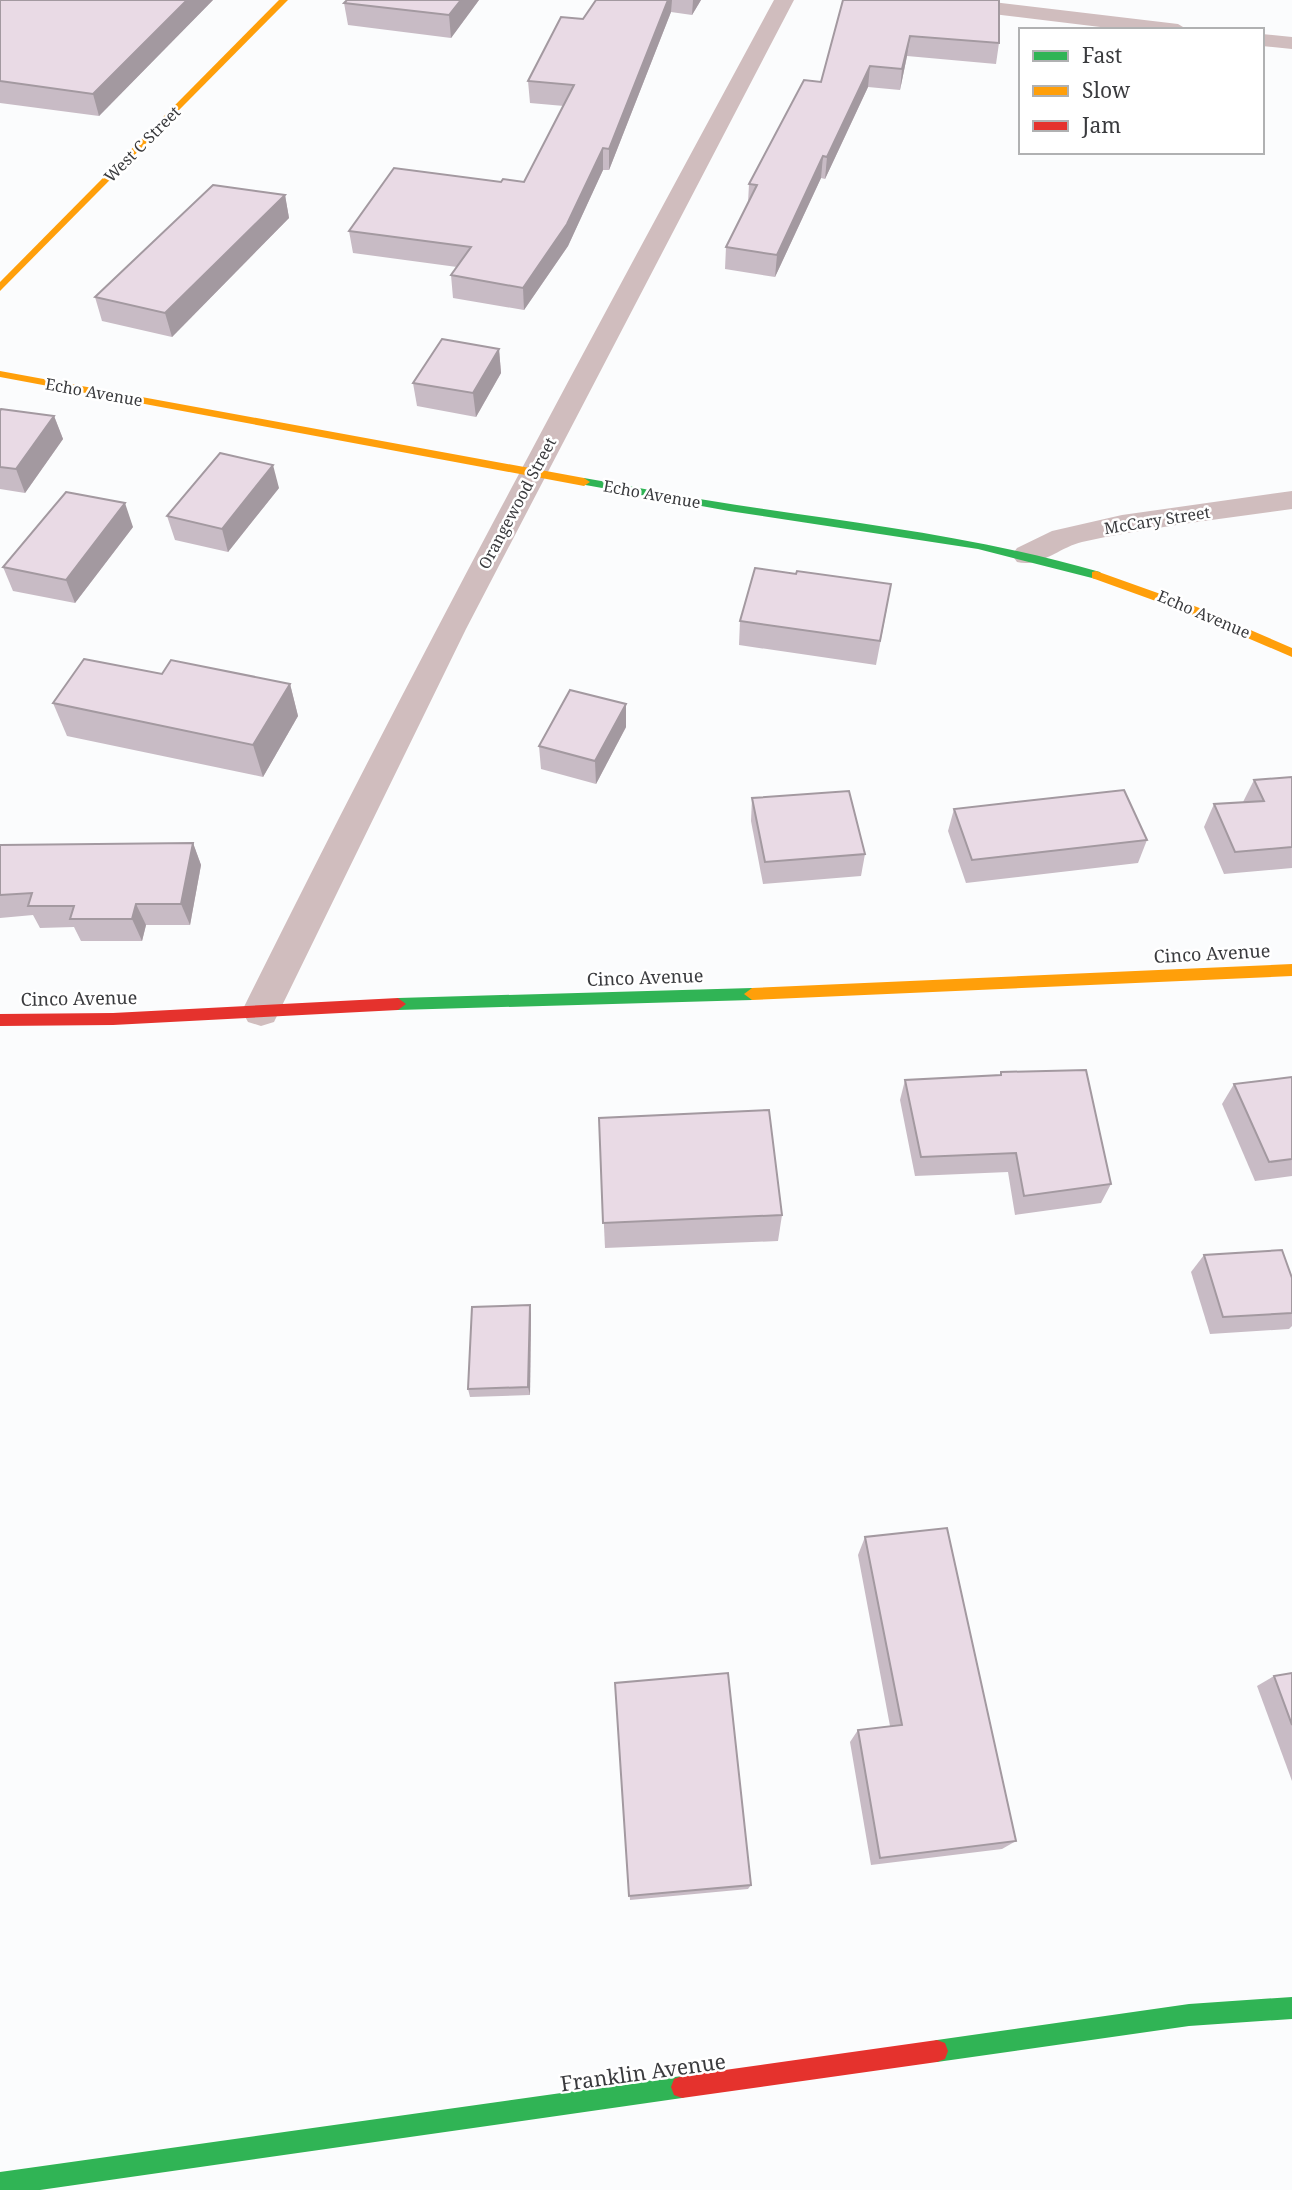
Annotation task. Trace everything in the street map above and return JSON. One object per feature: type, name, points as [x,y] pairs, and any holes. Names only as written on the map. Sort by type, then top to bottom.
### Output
[{"type":"street","name":"West C Street","points":[[2,283],[284,0]]},
{"type":"street","name":"Orangewood Street","points":[[261,1010],[332,861],[533,472],[784,0]]},
{"type":"street","points":[[926,0],[1161,28]]},
{"type":"street","points":[[1264,40],[1292,43]]},
{"type":"street","name":"Echo Avenue","points":[[0,374],[720,506],[979,545],[1027,555],[1115,579],[1173,600],[1292,653]]},
{"type":"street","name":"McCary Street","points":[[1027,555],[1062,537],[1122,524],[1292,500]]},
{"type":"street","name":"Cinco Avenue","points":[[0,1020],[113,1019],[340,1005],[688,997],[1292,970]]},
{"type":"street","name":"Franklin Avenue","points":[[0,2184],[1189,2015],[1292,2008]]},
{"type":"building","points":[[0,0],[187,0],[93,94],[0,81]]},
{"type":"building","points":[[347,0],[461,0],[449,15],[344,3]]},
{"type":"building","points":[[596,0],[668,0],[609,149],[603,148],[567,224],[523,288],[451,275],[471,247],[349,231],[394,168],[501,182],[503,179],[524,182],[574,85],[528,81],[561,17],[583,19]]},
{"type":"building","points":[[843,0],[999,0],[999,43],[910,36],[902,69],[870,66],[827,157],[823,156],[777,255],[726,247],[757,185],[749,184],[804,80],[821,82]]},
{"type":"building","points":[[213,185],[285,195],[165,313],[95,297]]},
{"type":"building","points":[[442,339],[499,349],[473,393],[413,383]]},
{"type":"building","points":[[1,409],[54,416],[16,469],[0,467]]},
{"type":"building","points":[[220,453],[273,465],[222,529],[167,516]]},
{"type":"building","points":[[66,492],[125,503],[66,580],[3,567]]},
{"type":"building","points":[[755,568],[891,584],[880,641],[740,621]]},
{"type":"building","points":[[84,659],[162,674],[171,660],[290,684],[253,745],[53,703]]},
{"type":"building","points":[[570,690],[626,704],[595,761],[539,746]]},
{"type":"building","points":[[1292,777],[1292,847],[1235,852],[1214,804],[1264,801],[1254,780]]},
{"type":"building","points":[[1124,790],[1147,840],[972,860],[954,809]]},
{"type":"building","points":[[849,791],[865,854],[765,862],[752,798]]},
{"type":"building","points":[[193,843],[181,904],[136,904],[132,919],[70,919],[74,906],[28,906],[32,893],[0,895],[0,845]]},
{"type":"building","points":[[1086,1070],[1111,1184],[1024,1196],[1016,1153],[921,1157],[905,1080],[1001,1075],[1001,1072]]},
{"type":"building","points":[[1292,1077],[1292,1159],[1269,1162],[1234,1084]]},
{"type":"building","points":[[769,1110],[782,1215],[603,1223],[599,1118]]},
{"type":"building","points":[[1282,1250],[1292,1278],[1292,1313],[1223,1317],[1204,1255]]},
{"type":"building","points":[[530,1305],[528,1387],[468,1389],[472,1307]]},
{"type":"building","points":[[947,1528],[1016,1841],[880,1858],[858,1730],[902,1725],[865,1537]]},
{"type":"building","points":[[728,1673],[751,1885],[629,1896],[615,1683]]},
{"type":"building","points":[[1292,1673],[1292,1725],[1274,1676]]},
{"type":"traffic: fast","points":[[584,482],[729,508],[978,545],[1096,575]]},
{"type":"traffic: fast","points":[[398,1004],[752,994]]},
{"type":"traffic: fast","points":[[937,2051],[1189,2015],[1292,2008]]},
{"type":"traffic: fast","points":[[0,2184],[682,2087]]},
{"type":"traffic: slow","points":[[0,288],[284,0]]},
{"type":"traffic: slow","points":[[0,374],[584,482]]},
{"type":"traffic: slow","points":[[1096,575],[1193,610],[1292,653]]},
{"type":"traffic: slow","points":[[752,994],[1292,970]]},
{"type":"traffic: jam","points":[[0,1020],[113,1019],[398,1004]]},
{"type":"traffic: jam","points":[[682,2087],[937,2051]]}]
